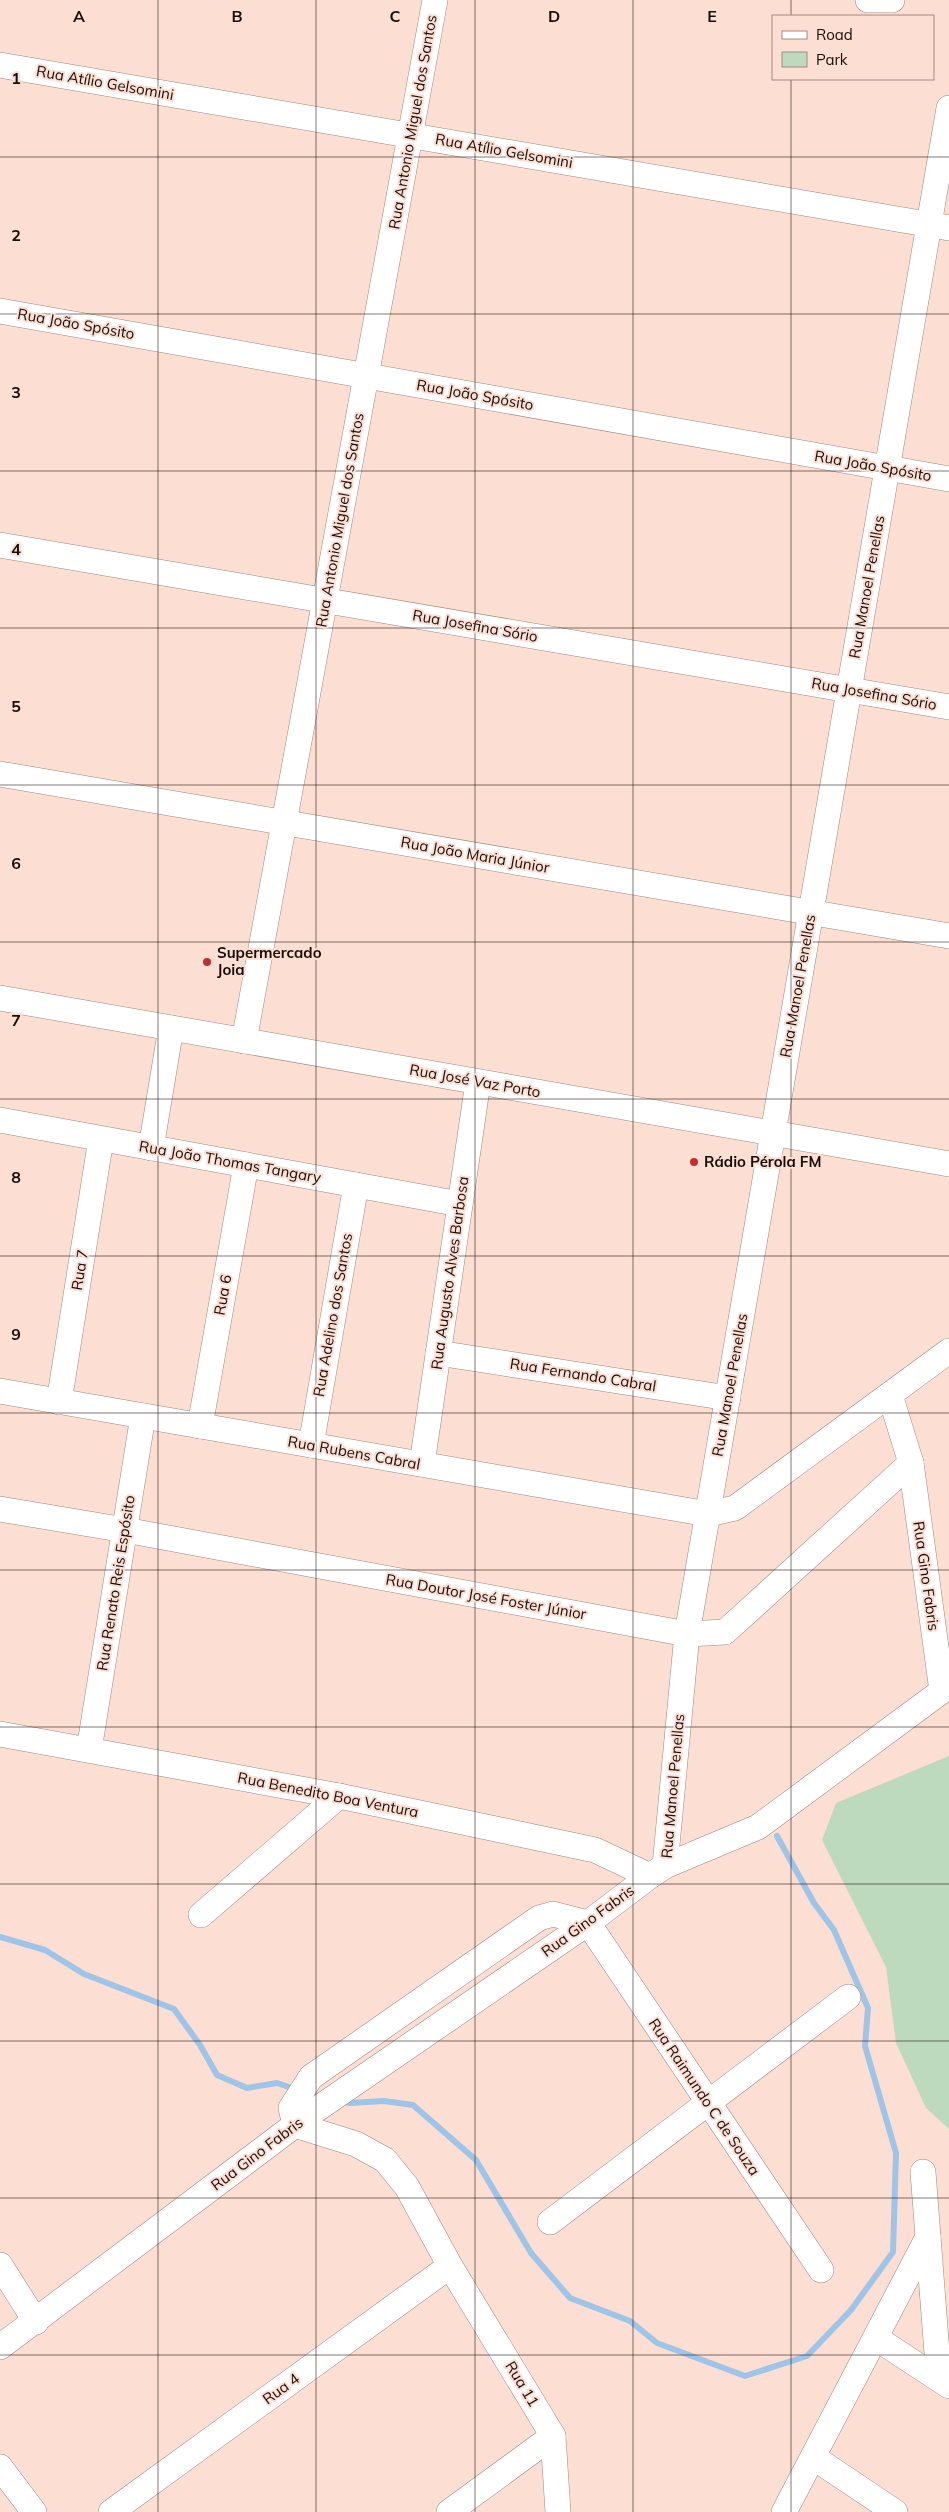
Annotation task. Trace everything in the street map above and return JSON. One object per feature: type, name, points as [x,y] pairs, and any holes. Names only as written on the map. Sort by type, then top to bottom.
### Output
[{"type":"street","name":"Rua Antonio Miguel dos Santos","points":[[244,1041],[435,0]]},
{"type":"street","points":[[868,0],[892,0]]},
{"type":"street","name":"Rua Atílio Gelsomini","points":[[0,64],[939,226]]},
{"type":"street","name":"Rua Manoel Penellas","points":[[658,1871],[687,1634],[887,468],[939,226],[949,108]]},
{"type":"street","name":"Rua João Spósito","points":[[0,311],[949,479]]},
{"type":"street","name":"Rua Josefina Sório","points":[[0,545],[949,707]]},
{"type":"street","name":"Rua João Maria Júnior","points":[[0,774],[949,936]]},
{"type":"street","name":"Rua José Vaz Porto","points":[[0,998],[949,1164]]},
{"type":"street","points":[[151,1148],[171,1028]]},
{"type":"street","name":"Rua Augusto Alves Barbosa","points":[[422,1464],[478,1082]]},
{"type":"street","name":"Rua João Thomas Tangary","points":[[0,1120],[460,1204]]},
{"type":"street","name":"Rua 7","points":[[59,1402],[102,1139]]},
{"type":"street","name":"Rua 6","points":[[200,1426],[246,1165]]},
{"type":"street","name":"Rua Adelino dos Santos","points":[[311,1445],[356,1185]]},
{"type":"street","points":[[708,1514],[735,1508],[949,1351]]},
{"type":"street","name":"Rua Fernando Cabral","points":[[438,1353],[728,1398]]},
{"type":"street","name":"Rua Rubens Cabral","points":[[0,1391],[708,1514]]},
{"type":"street","name":"Rua Gino Fabris","points":[[0,2347],[36,2322],[298,2116],[346,2089],[588,1923],[658,1871],[758,1827],[942,1691],[911,1463],[890,1395]]},
{"type":"street","name":"Rua Renato Reis Espósito","points":[[90,1750],[143,1416]]},
{"type":"street","name":"Rua Doutor José Foster Júnior","points":[[0,1510],[125,1530],[687,1634],[725,1632],[911,1463]]},
{"type":"street","name":"Rua Benedito Boa Ventura","points":[[0,1734],[339,1796],[595,1850],[658,1871]]},
{"type":"street","points":[[201,1915],[339,1796]]},
{"type":"street","points":[[298,2116],[311,2078],[539,1918],[553,1914],[588,1923]]},
{"type":"street","name":"Rua Raimundo C de Souza","points":[[588,1923],[821,2270]]},
{"type":"street","points":[[550,2222],[848,1997]]},
{"type":"street","name":"Rua 11","points":[[298,2116],[385,2160],[407,2187],[450,2266],[554,2436],[558,2512]]},
{"type":"street","points":[[923,2172],[944,2383]]},
{"type":"street","points":[[784,2512],[928,2237]]},
{"type":"street","points":[[0,2265],[9,2300],[36,2322]]},
{"type":"street","name":"Rua 4","points":[[112,2512],[450,2266]]},
{"type":"street","points":[[876,2338],[944,2383]]},
{"type":"street","points":[[449,2512],[554,2436]]},
{"type":"street","points":[[813,2457],[895,2512]]},
{"type":"street","points":[[0,2467],[34,2512]]},
{"type":"green space","points":[[949,1756],[949,2129],[926,2108],[896,2043],[886,1967],[822,1840],[836,1803]]},
{"type":"waterway","points":[[341,2101],[350,2103],[384,2101],[413,2105],[476,2160],[531,2253],[570,2298],[630,2321],[657,2343],[745,2376],[807,2356],[851,2310],[893,2252],[896,2153],[865,2046],[868,2008],[834,1930],[814,1903],[777,1836]]},
{"type":"waterway","points":[[0,1937],[45,1950],[84,1974],[174,2009],[200,2045],[217,2075],[247,2088],[277,2083],[298,2090]]},
{"type":"place","name":"Supermercado Joia","points":[[207,962]]},
{"type":"place","name":"Rádio Pérola FM","points":[[694,1162]]}]
